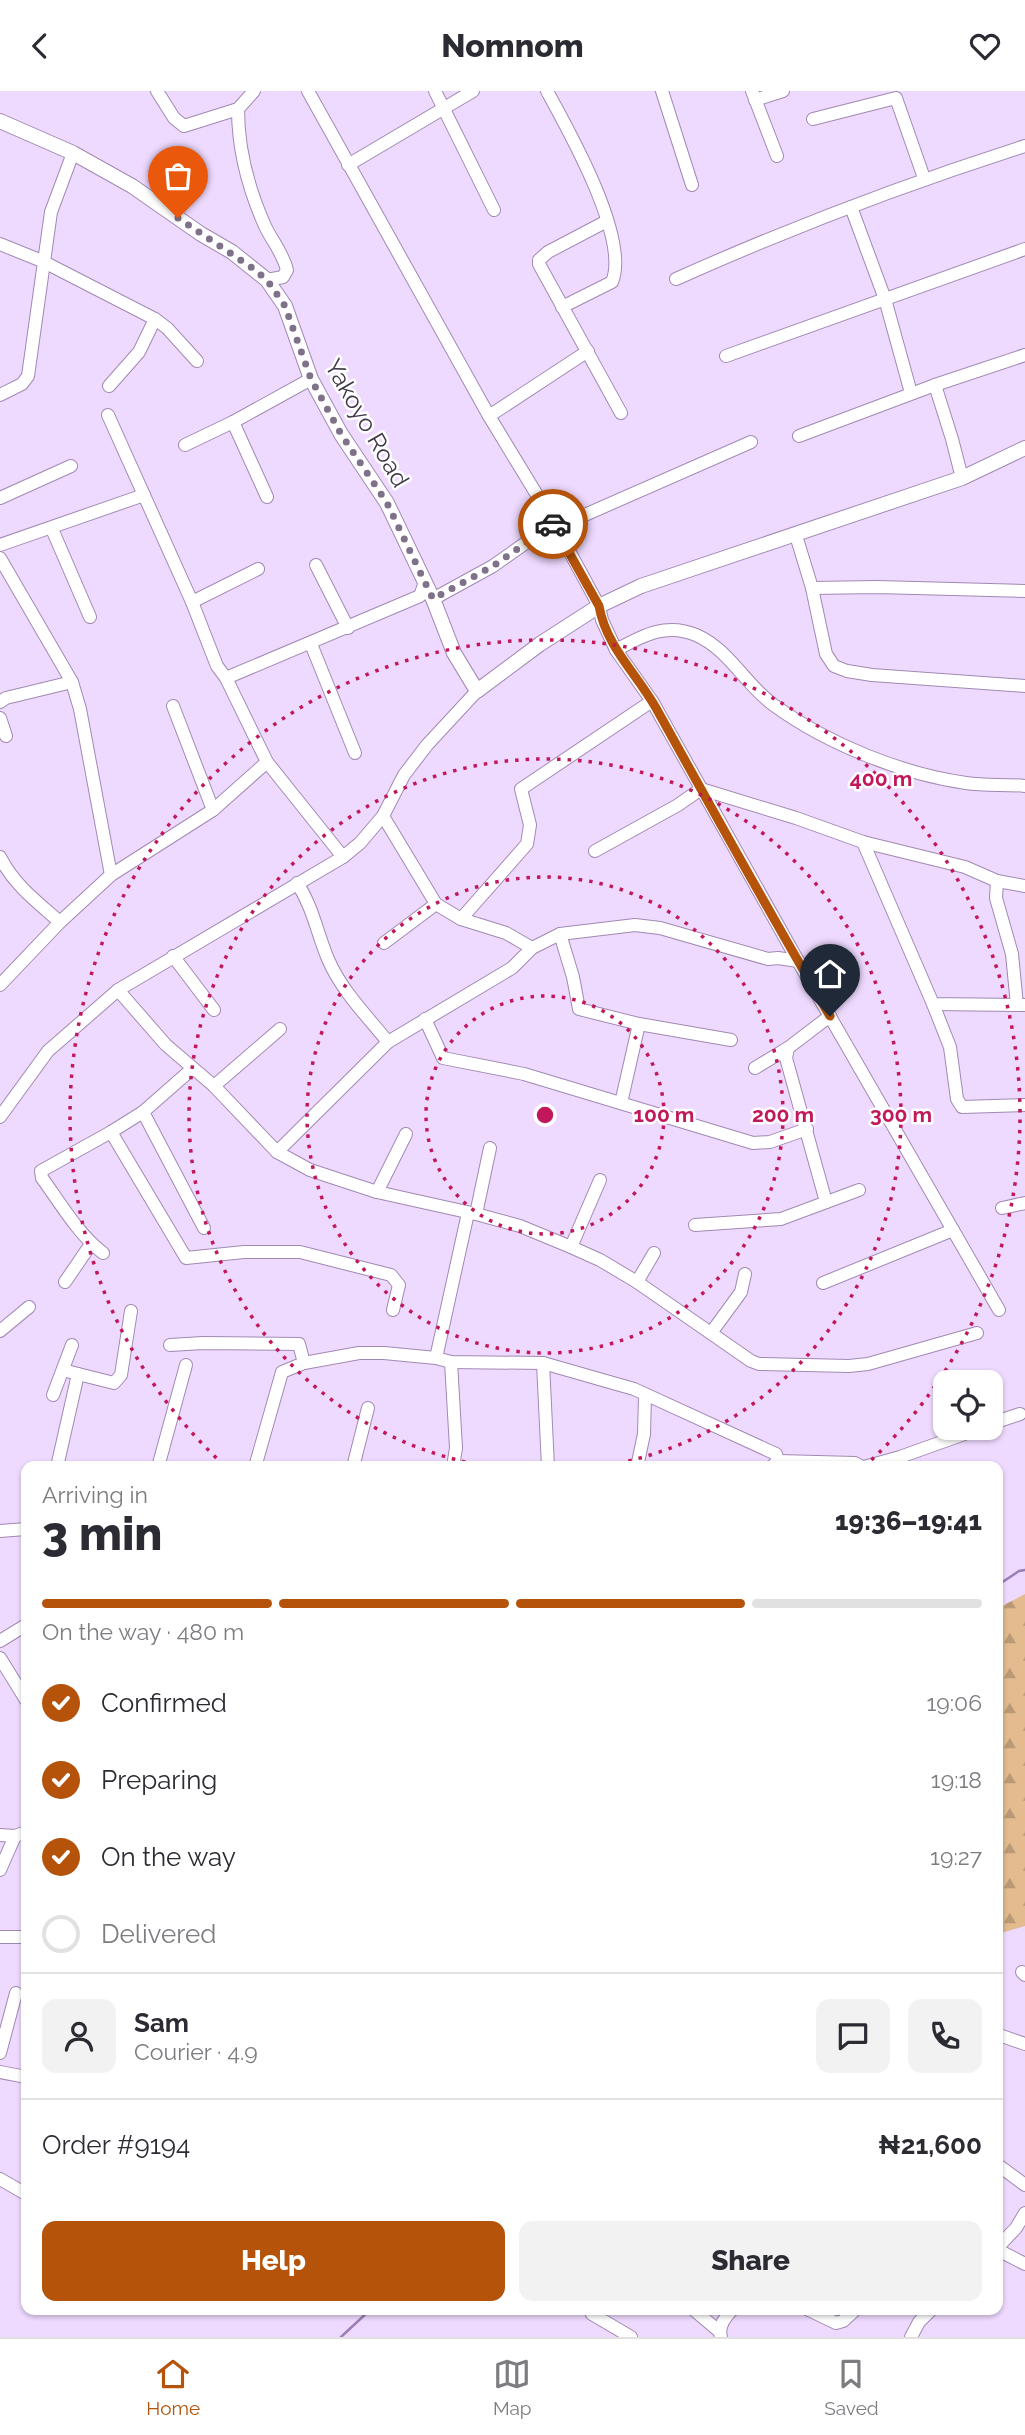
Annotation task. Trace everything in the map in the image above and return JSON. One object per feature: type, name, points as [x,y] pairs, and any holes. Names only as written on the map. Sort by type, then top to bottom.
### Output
[{"type":"main road","name":"Yakoyo Road","points":[[0,121],[73,153],[132,186],[232,252],[267,280],[285,306],[311,379],[341,434],[387,503],[433,599],[454,653],[478,691]]},
{"type":"main road","points":[[478,691],[540,644],[599,606],[651,582],[962,478],[1025,448]]},
{"type":"street","points":[[157,91],[174,118],[184,126],[239,109],[254,91]]},
{"type":"street","points":[[308,91],[489,415],[554,523],[599,606],[601,620],[616,650],[652,701],[999,1310]]},
{"type":"street","points":[[435,91],[494,210]]},
{"type":"street","points":[[348,165],[473,91]]},
{"type":"street","points":[[547,91],[573,140],[607,221],[616,263],[612,282],[562,307]]},
{"type":"street","points":[[662,91],[692,185]]},
{"type":"street","points":[[777,156],[753,96],[783,91]]},
{"type":"street","points":[[813,119],[896,98],[924,178]]},
{"type":"street","points":[[239,109],[238,138],[245,168],[266,227],[287,270],[283,277],[267,280]]},
{"type":"street","points":[[676,279],[747,247],[924,178],[1025,146]]},
{"type":"street","points":[[0,395],[22,384],[28,376],[51,212],[73,153]]},
{"type":"street","points":[[851,207],[885,299],[911,393]]},
{"type":"street","points":[[607,221],[548,252],[539,260],[542,272],[621,413]]},
{"type":"street","points":[[0,244],[43,261],[155,319],[197,361]]},
{"type":"street","points":[[726,356],[1025,250]]},
{"type":"street","points":[[109,386],[139,352],[155,319]]},
{"type":"street","points":[[489,415],[588,351]]},
{"type":"street","points":[[799,436],[911,393],[1025,355]]},
{"type":"street","points":[[185,445],[311,379]]},
{"type":"street","points":[[934,385],[962,478]]},
{"type":"street","points":[[108,415],[192,602],[217,666],[226,678],[267,762],[343,857]]},
{"type":"street","points":[[233,422],[267,497]]},
{"type":"street","points":[[433,599],[493,566],[554,523],[571,521],[751,442]]},
{"type":"street","points":[[0,498],[71,466]]},
{"type":"street","points":[[0,545],[144,495]]},
{"type":"street","points":[[52,529],[90,617]]},
{"type":"street","points":[[798,542],[827,654],[834,666],[872,675],[1025,686]]},
{"type":"street","points":[[0,558],[72,682],[80,709],[111,875]]},
{"type":"street","points":[[316,565],[348,628]]},
{"type":"street","points":[[192,602],[258,569]]},
{"type":"street","points":[[226,678],[420,596],[425,582]]},
{"type":"street","points":[[812,588],[1025,591]]},
{"type":"street","points":[[616,650],[644,635],[666,628],[694,633],[722,653],[773,705],[874,760],[967,783],[1025,786]]},
{"type":"street","points":[[311,643],[355,753]]},
{"type":"street","points":[[0,702],[6,698],[72,682]]},
{"type":"street","points":[[0,1117],[48,1051],[118,990],[343,857],[360,843],[383,817],[410,767],[425,747],[478,691]]},
{"type":"street","points":[[461,919],[527,844],[530,825],[520,789],[652,701]]},
{"type":"street","points":[[173,706],[213,810]]},
{"type":"street","points":[[0,719],[6,736]]},
{"type":"street","points":[[2,981],[111,875],[213,810],[267,762]]},
{"type":"street","points":[[701,789],[863,842],[965,866],[996,881],[1025,886]]},
{"type":"street","points":[[595,851],[678,805],[701,789]]},
{"type":"street","points":[[383,817],[436,904],[461,919],[506,933],[532,948]]},
{"type":"street","points":[[863,842],[950,1047],[957,1099],[962,1107],[1025,1105]]},
{"type":"street","points":[[0,856],[18,885],[60,922]]},
{"type":"street","points":[[933,1004],[1021,1005],[1012,954],[996,898],[996,881]]},
{"type":"street","points":[[297,883],[312,909],[328,959],[340,982],[388,1042]]},
{"type":"street","points":[[384,943],[436,904]]},
{"type":"street","points":[[277,1152],[388,1042],[512,968],[532,948],[560,934],[635,925],[660,929],[768,959],[798,961]]},
{"type":"street","points":[[560,934],[579,1009],[639,1024],[731,1040]]},
{"type":"street","points":[[173,956],[214,1010]]},
{"type":"street","points":[[118,990],[166,1045],[214,1086],[277,1152],[310,1170],[377,1192],[520,1226],[571,1247],[600,1260],[637,1282],[751,1361],[759,1364],[868,1364],[977,1332]]},
{"type":"street","points":[[755,1068],[788,1048],[830,1016]]},
{"type":"street","points":[[425,1019],[443,1058],[456,1062],[524,1074],[753,1143],[770,1142],[807,1129]]},
{"type":"street","points":[[621,1103],[639,1024]]},
{"type":"street","points":[[214,1086],[280,1029]]},
{"type":"street","points":[[788,1048],[786,1058],[826,1202]]},
{"type":"street","points":[[103,1253],[91,1244],[40,1174],[45,1168],[143,1112],[192,1069]]},
{"type":"street","points":[[143,1112],[204,1228]]},
{"type":"street","points":[[111,1132],[186,1258],[244,1252],[300,1252],[391,1275],[399,1285],[393,1310]]},
{"type":"street","points":[[377,1192],[406,1134]]},
{"type":"street","points":[[436,1358],[490,1148]]},
{"type":"street","points":[[571,1247],[600,1180]]},
{"type":"street","points":[[695,1224],[781,1219],[859,1190]]},
{"type":"street","points":[[1002,1208],[1025,1203]]},
{"type":"street","points":[[823,1283],[953,1230]]},
{"type":"street","points":[[65,1282],[91,1244]]},
{"type":"street","points":[[637,1282],[654,1253]]},
{"type":"street","points":[[711,1333],[740,1292],[745,1274]]},
{"type":"street","points":[[0,1331],[29,1307]]},
{"type":"street","points":[[63,1370],[114,1383],[121,1375],[131,1311]]},
{"type":"street","points":[[170,1345],[299,1344],[304,1363]]},
{"type":"street","points":[[53,1395],[72,1345]]},
{"type":"street","points":[[256,1461],[282,1372],[304,1363],[359,1353],[436,1358],[452,1362],[543,1363],[622,1386],[684,1411],[776,1454],[775,1461]]},
{"type":"street","points":[[452,1362],[456,1448],[454,1461]]},
{"type":"street","points":[[543,1363],[548,1461]]},
{"type":"street","points":[[160,1461],[186,1365]]},
{"type":"street","points":[[58,1461],[78,1374]]},
{"type":"street","points":[[638,1461],[644,1434],[645,1396]]},
{"type":"street","points":[[355,1461],[369,1408]]},
{"type":"street","points":[[1003,1420],[1020,1414]]},
{"type":"street","points":[[885,1461],[947,1440]]},
{"type":"street","points":[[0,1531],[21,1529]]},
{"type":"street","points":[[0,1641],[21,1628]]},
{"type":"street","points":[[0,1658],[21,1692]]},
{"type":"street","points":[[0,1835],[21,1834]]},
{"type":"street","points":[[0,1870],[21,1834]]},
{"type":"street","points":[[0,1937],[21,1937]]},
{"type":"street","points":[[0,2053],[16,1993]]},
{"type":"street","points":[[1003,2037],[1025,2045]]},
{"type":"street","points":[[0,2072],[21,2076]]},
{"type":"street","points":[[1003,2169],[1025,2185]]},
{"type":"street","points":[[0,2179],[21,2191]]},
{"type":"street","points":[[1003,2242],[1025,2213]]},
{"type":"street","points":[[1003,2251],[1025,2264]]},
{"type":"street","points":[[594,2315],[631,2337]]},
{"type":"street","points":[[699,2315],[720,2334],[730,2315]]},
{"type":"street","points":[[819,2315],[836,2323],[850,2315]]},
{"type":"street","points":[[911,2337],[926,2315]]},
{"type":"green space","points":[[1025,1594],[1025,1926],[1003,1933],[1003,1605]]},
{"type":"waterway","points":[[1003,1582],[1025,1570]]},
{"type":"waterway","points":[[341,2337],[365,2315]]},
{"type":"way so far","points":[[178,218],[232,252],[267,280],[285,306],[311,379],[341,434],[387,503],[433,599],[493,566],[553,524]]},
{"type":"route","points":[[553,524],[599,606],[601,620],[616,650],[652,701],[830,1016]]}]
